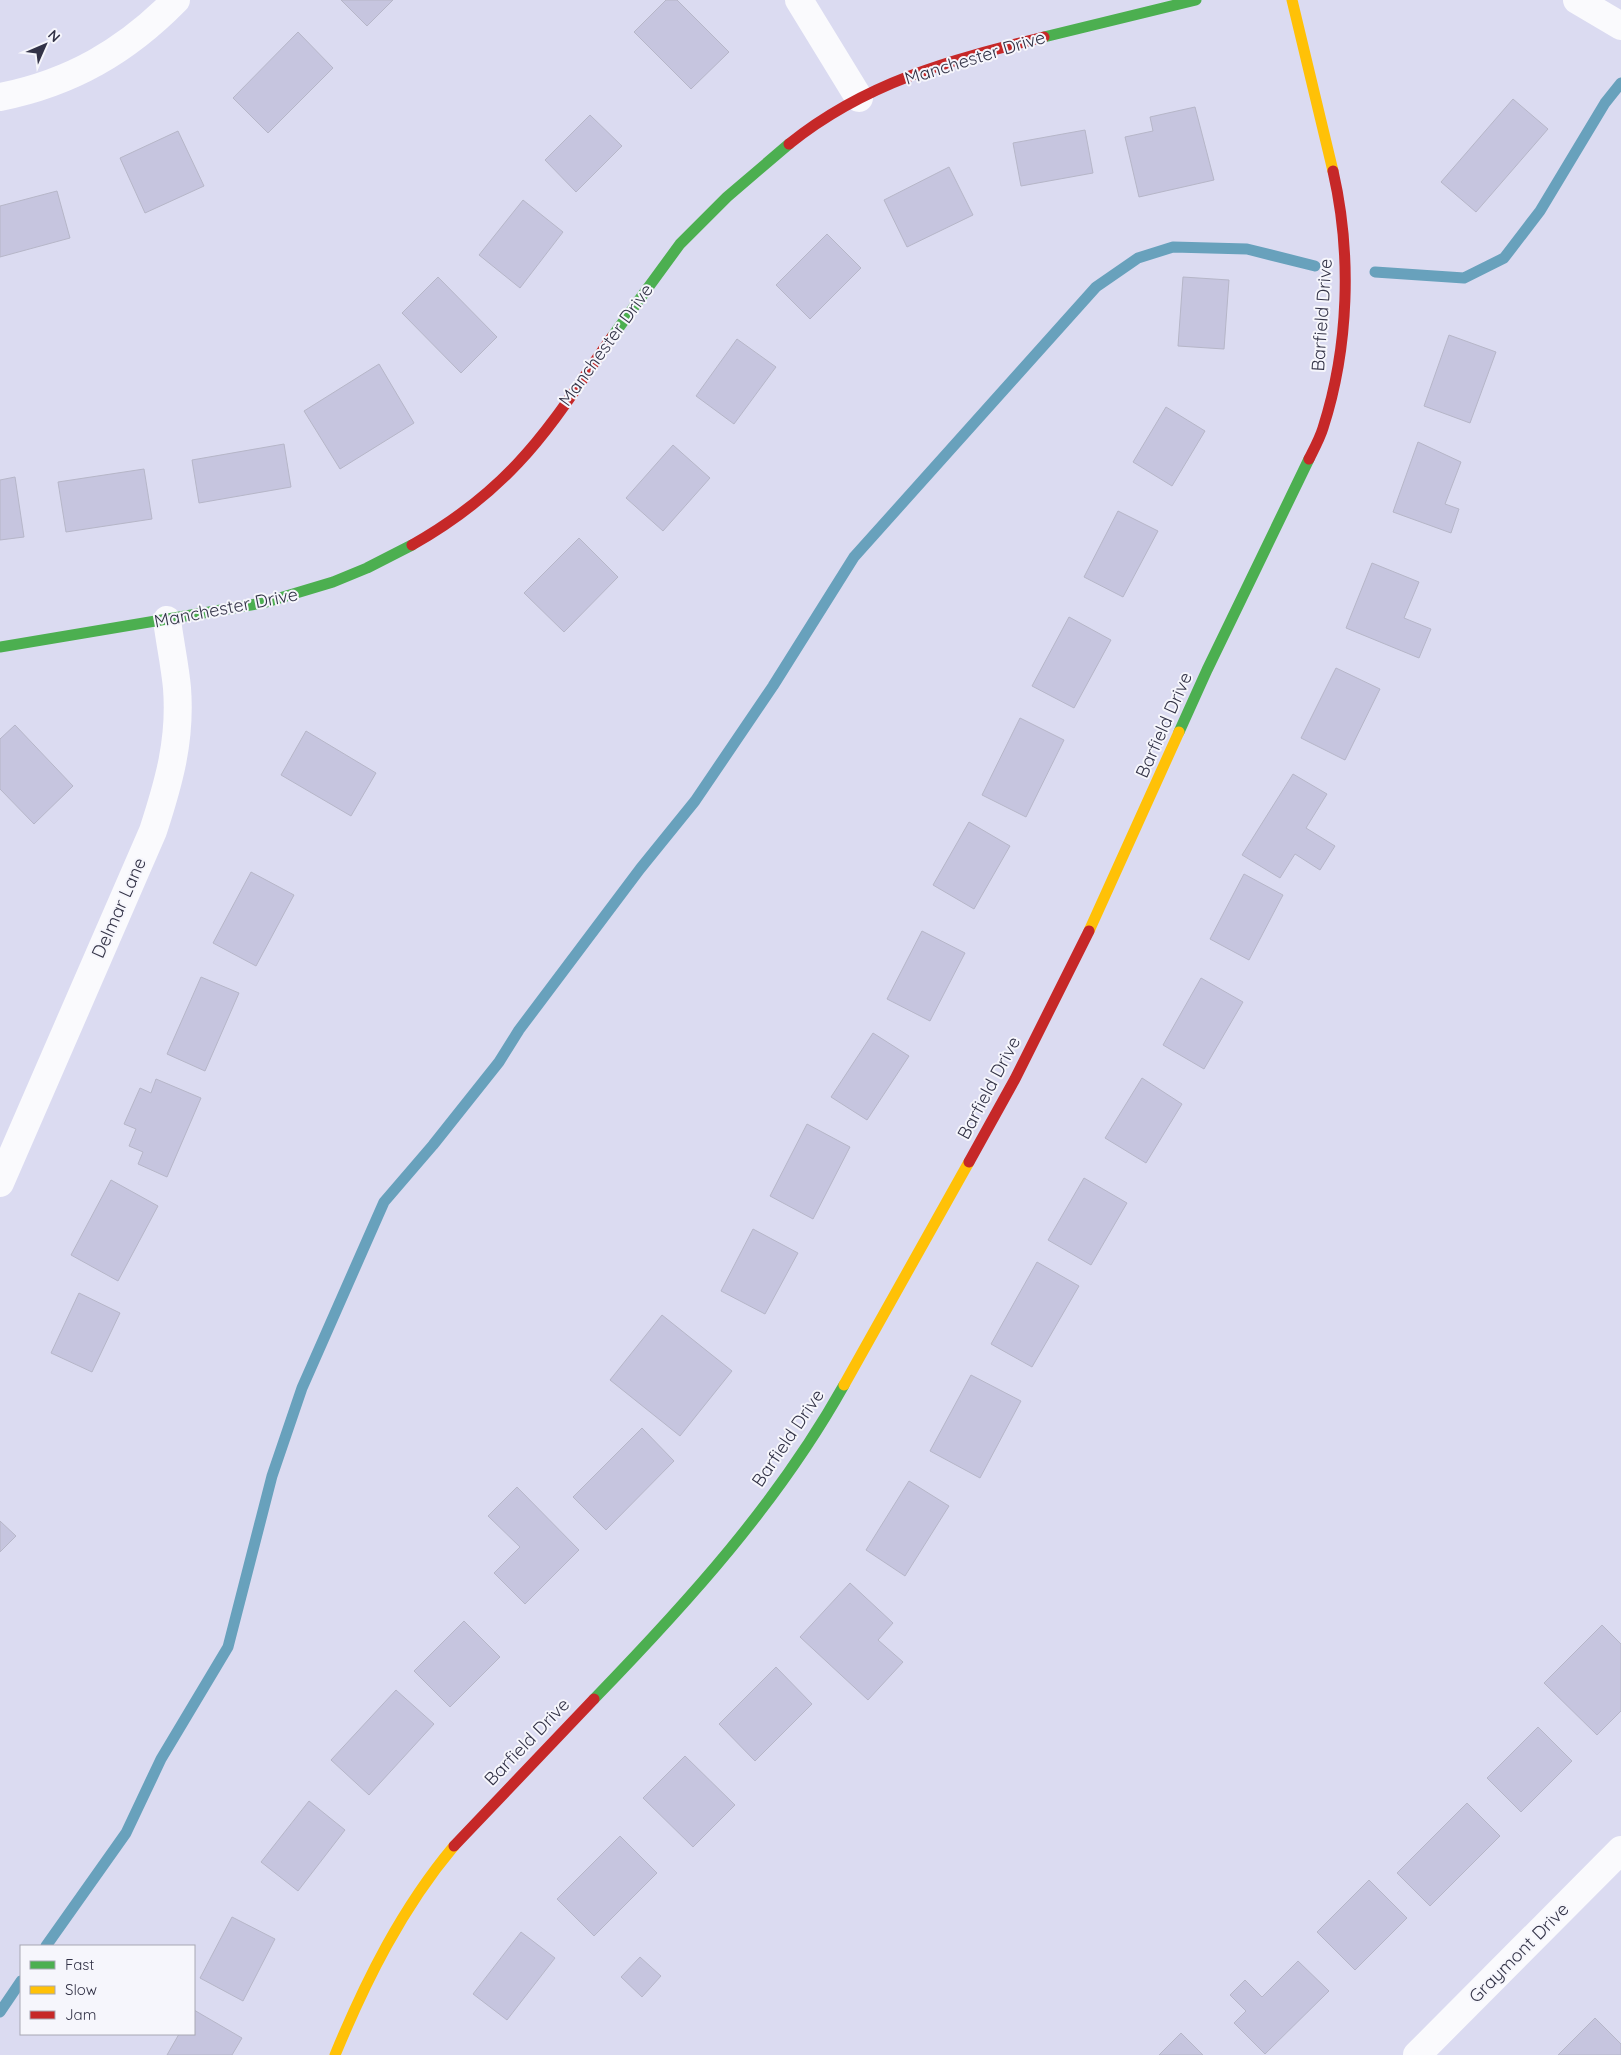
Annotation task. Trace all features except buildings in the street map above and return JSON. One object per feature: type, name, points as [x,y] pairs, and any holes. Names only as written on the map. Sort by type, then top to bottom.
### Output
[{"type":"street","points":[[0,97],[42,87],[68,77],[117,51],[156,20],[176,0]]},
{"type":"street","points":[[799,0],[859,98]]},
{"type":"street","name":"Manchester Drive","points":[[0,647],[263,603],[300,594],[336,581],[408,548],[440,528],[471,505],[518,463],[548,427],[678,246],[743,181],[815,123],[859,98],[928,68],[1006,46],[1196,0]]},
{"type":"street","name":"Barfield Drive","points":[[335,2055],[350,2018],[387,1942],[419,1891],[459,1839],[681,1606],[741,1537],[807,1446],[836,1399],[1015,1079],[1100,909],[1207,670],[1323,429],[1340,359],[1346,288],[1344,252],[1335,181],[1292,0]]},
{"type":"street","points":[[1577,0],[1621,26]]},
{"type":"street","name":"Delmar Lane","points":[[0,1183],[153,831],[170,778],[177,736],[177,688],[166,620]]},
{"type":"street","name":"Graymont Drive","points":[[1417,2055],[1621,1850]]},
{"type":"waterway","points":[[1375,272],[1464,278],[1504,258],[1540,211],[1605,103],[1621,83]]},
{"type":"waterway","points":[[47,1945],[126,1833],[161,1759],[228,1647],[272,1476],[302,1388],[384,1202],[433,1145],[499,1062],[519,1030],[640,869],[695,801],[773,686],[854,557],[1096,287],[1138,258],[1173,247],[1247,249],[1315,266]]},
{"type":"waterway","points":[[0,2012],[20,1982]]},
{"type":"traffic: fast","points":[[1044,37],[1196,0]]},
{"type":"traffic: fast","points":[[612,337],[680,244],[727,197],[789,144]]},
{"type":"traffic: fast","points":[[1179,732],[1309,459]]},
{"type":"traffic: fast","points":[[0,647],[263,603],[333,582],[367,568],[412,545]]},
{"type":"traffic: fast","points":[[594,1699],[697,1589],[729,1550],[790,1470],[844,1385]]},
{"type":"traffic: slow","points":[[1292,0],[1333,171]]},
{"type":"traffic: slow","points":[[1089,931],[1179,732]]},
{"type":"traffic: slow","points":[[844,1385],[969,1162]]},
{"type":"traffic: slow","points":[[335,2055],[359,1999],[387,1946],[418,1894],[454,1846]]},
{"type":"traffic: jam","points":[[789,144],[848,104],[879,89],[942,65],[1044,37]]},
{"type":"traffic: jam","points":[[1309,459],[1322,432],[1332,397],[1343,333],[1345,267],[1343,235],[1333,171]]},
{"type":"traffic: jam","points":[[412,545],[441,528],[468,508],[494,487],[518,463],[556,418],[612,337]]},
{"type":"traffic: jam","points":[[969,1162],[1015,1079],[1089,931]]},
{"type":"traffic: jam","points":[[454,1846],[594,1699]]}]
